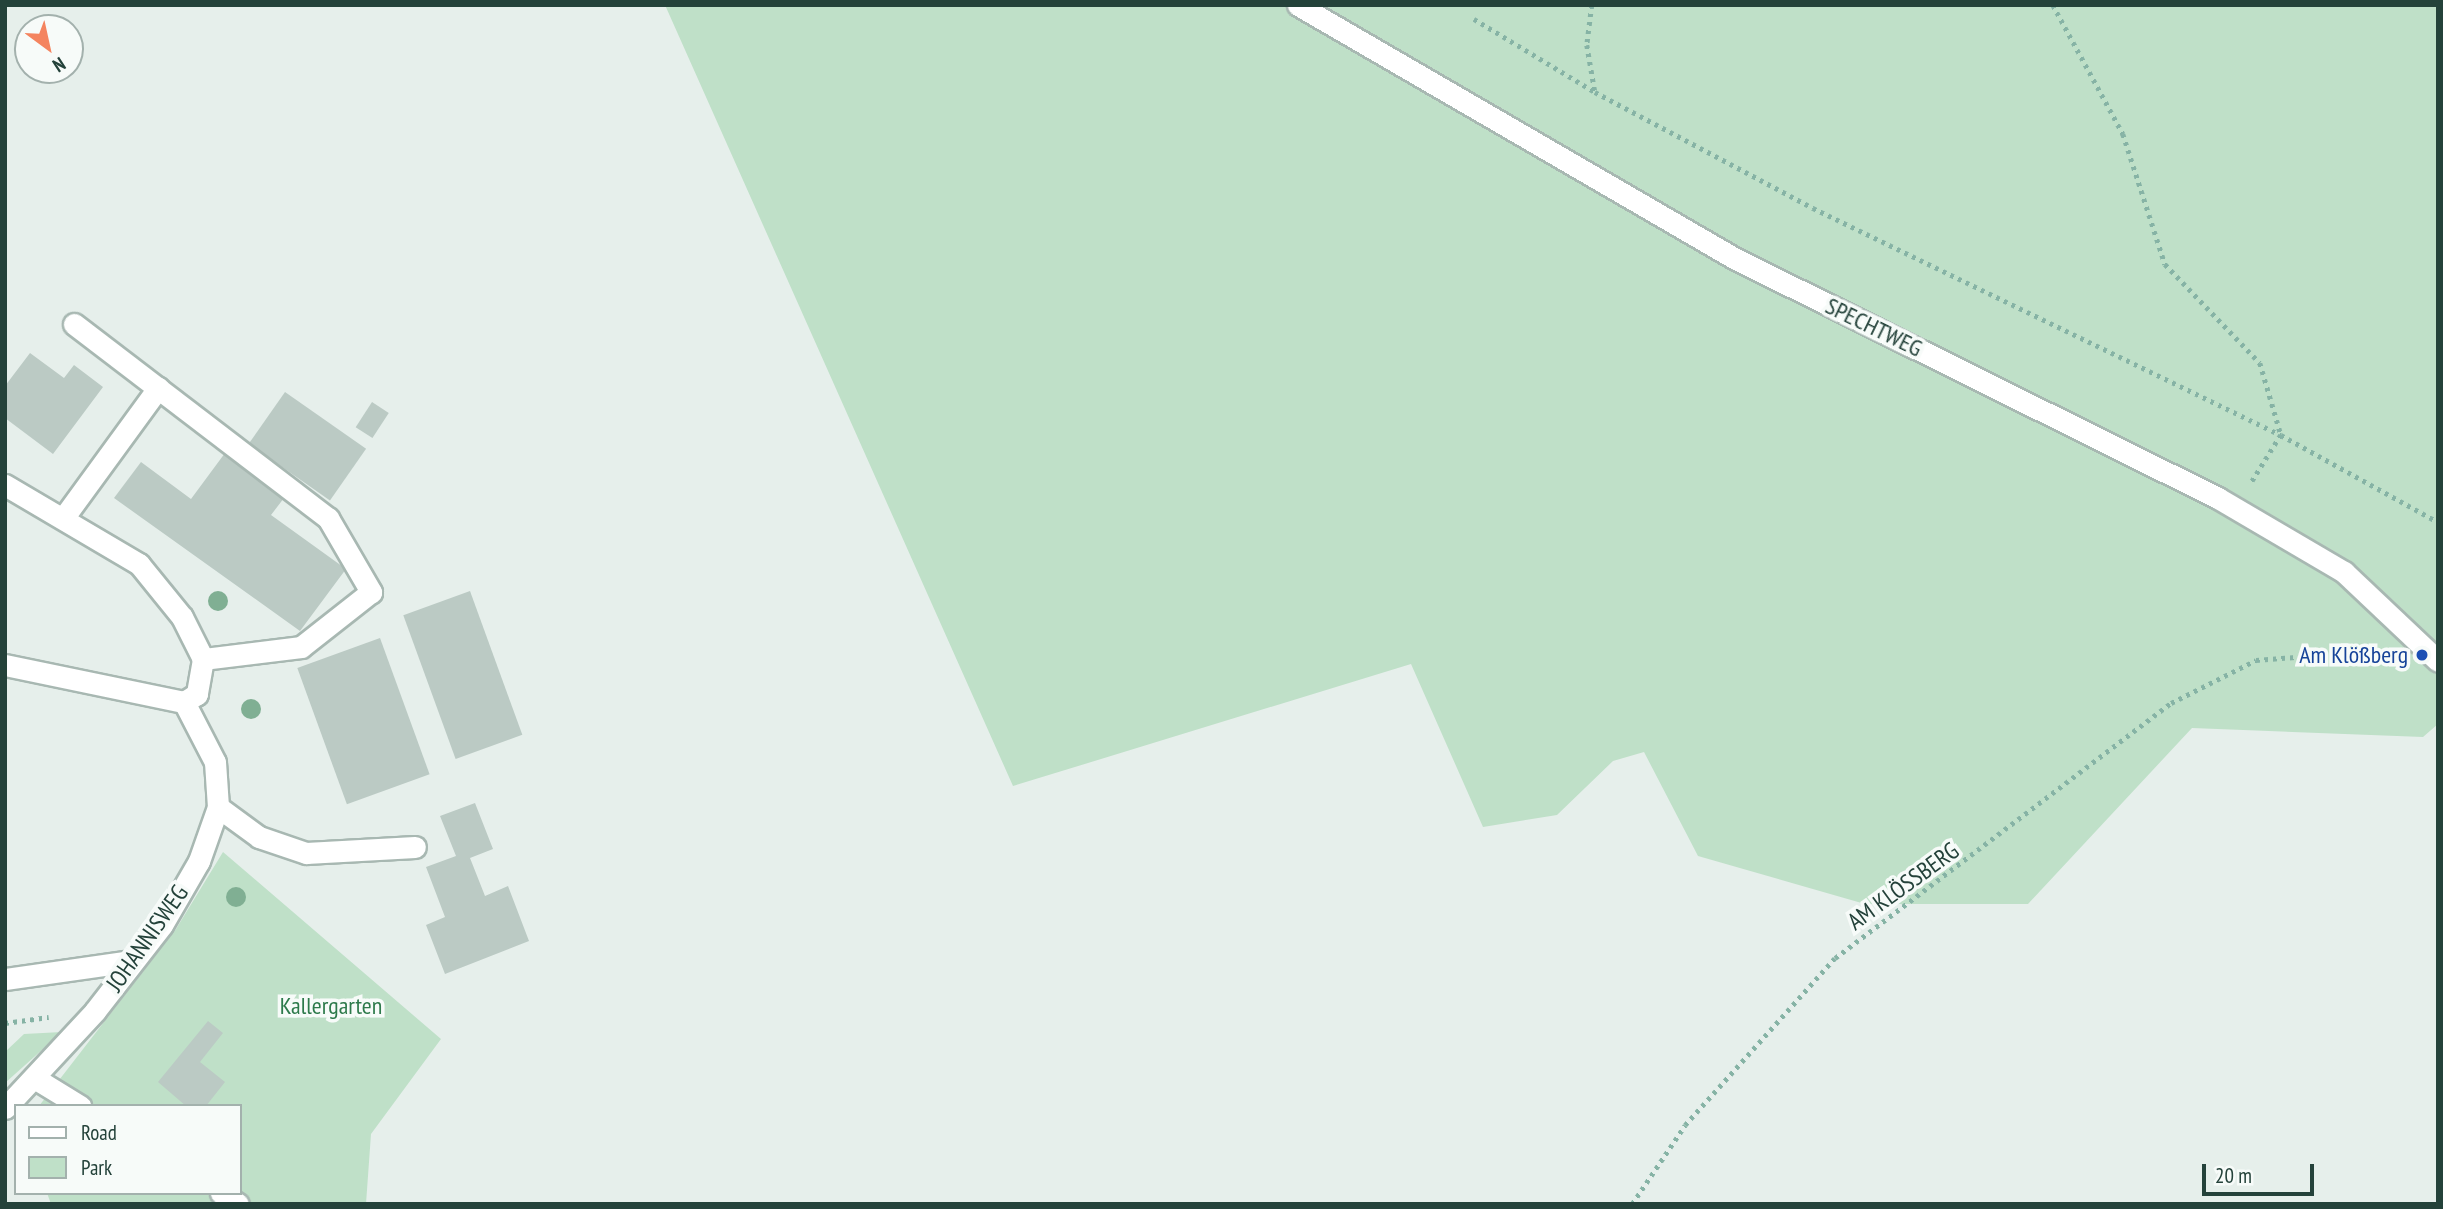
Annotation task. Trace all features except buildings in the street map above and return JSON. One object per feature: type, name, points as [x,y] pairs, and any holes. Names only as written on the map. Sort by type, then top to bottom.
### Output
[{"type":"street","name":"SPECHTWEG","points":[[1298,5],[1734,258],[2234,508],[2344,572],[2420,647],[2438,661]]},
{"type":"street","points":[[74,324],[328,518],[371,592],[301,647],[203,659]]},
{"type":"street","points":[[64,517],[158,388]]},
{"type":"street","points":[[5,485],[64,517],[139,564],[182,617],[203,659],[197,694],[184,702],[5,665]]},
{"type":"street","name":"JOHANNISWEG","points":[[5,1108],[36,1079],[132,961],[199,861],[218,807],[215,762],[184,702]]},
{"type":"street","points":[[218,807],[260,837],[306,853],[415,848]]},
{"type":"street","points":[[5,979],[132,961]]},
{"type":"street","points":[[36,1079],[77,1104]]},
{"type":"path","points":[[1592,5],[1587,45],[1595,92]]},
{"type":"path","points":[[2053,5],[2123,134],[2165,264],[2260,363],[2281,435],[2234,508]]},
{"type":"path","points":[[1474,19],[1595,92],[1813,208],[2281,435],[2438,522]]},
{"type":"path","name":"AM KLÖSSBERG","points":[[1632,1204],[1685,1125],[1835,958],[2171,703],[2256,660],[2420,647]]},
{"type":"path","points":[[5,1028],[9,1022]]},
{"type":"green space","points":[[665,5],[2438,5],[2438,724],[2423,737],[2192,728],[2028,904],[1865,904],[1698,856],[1644,752],[1613,761],[1557,815],[1483,827],[1411,664],[1013,786]]},
{"type":"green space","name":"Kallergarten","points":[[223,852],[441,1039],[371,1134],[366,1204],[51,1204],[48,1195],[242,1195],[242,1104],[41,1104],[176,929]]},
{"type":"green space","points":[[62,1032],[5,1083],[5,1052],[24,1034]]},
{"type":"place","name":"Am Klößberg","points":[[2422,655]]}]
